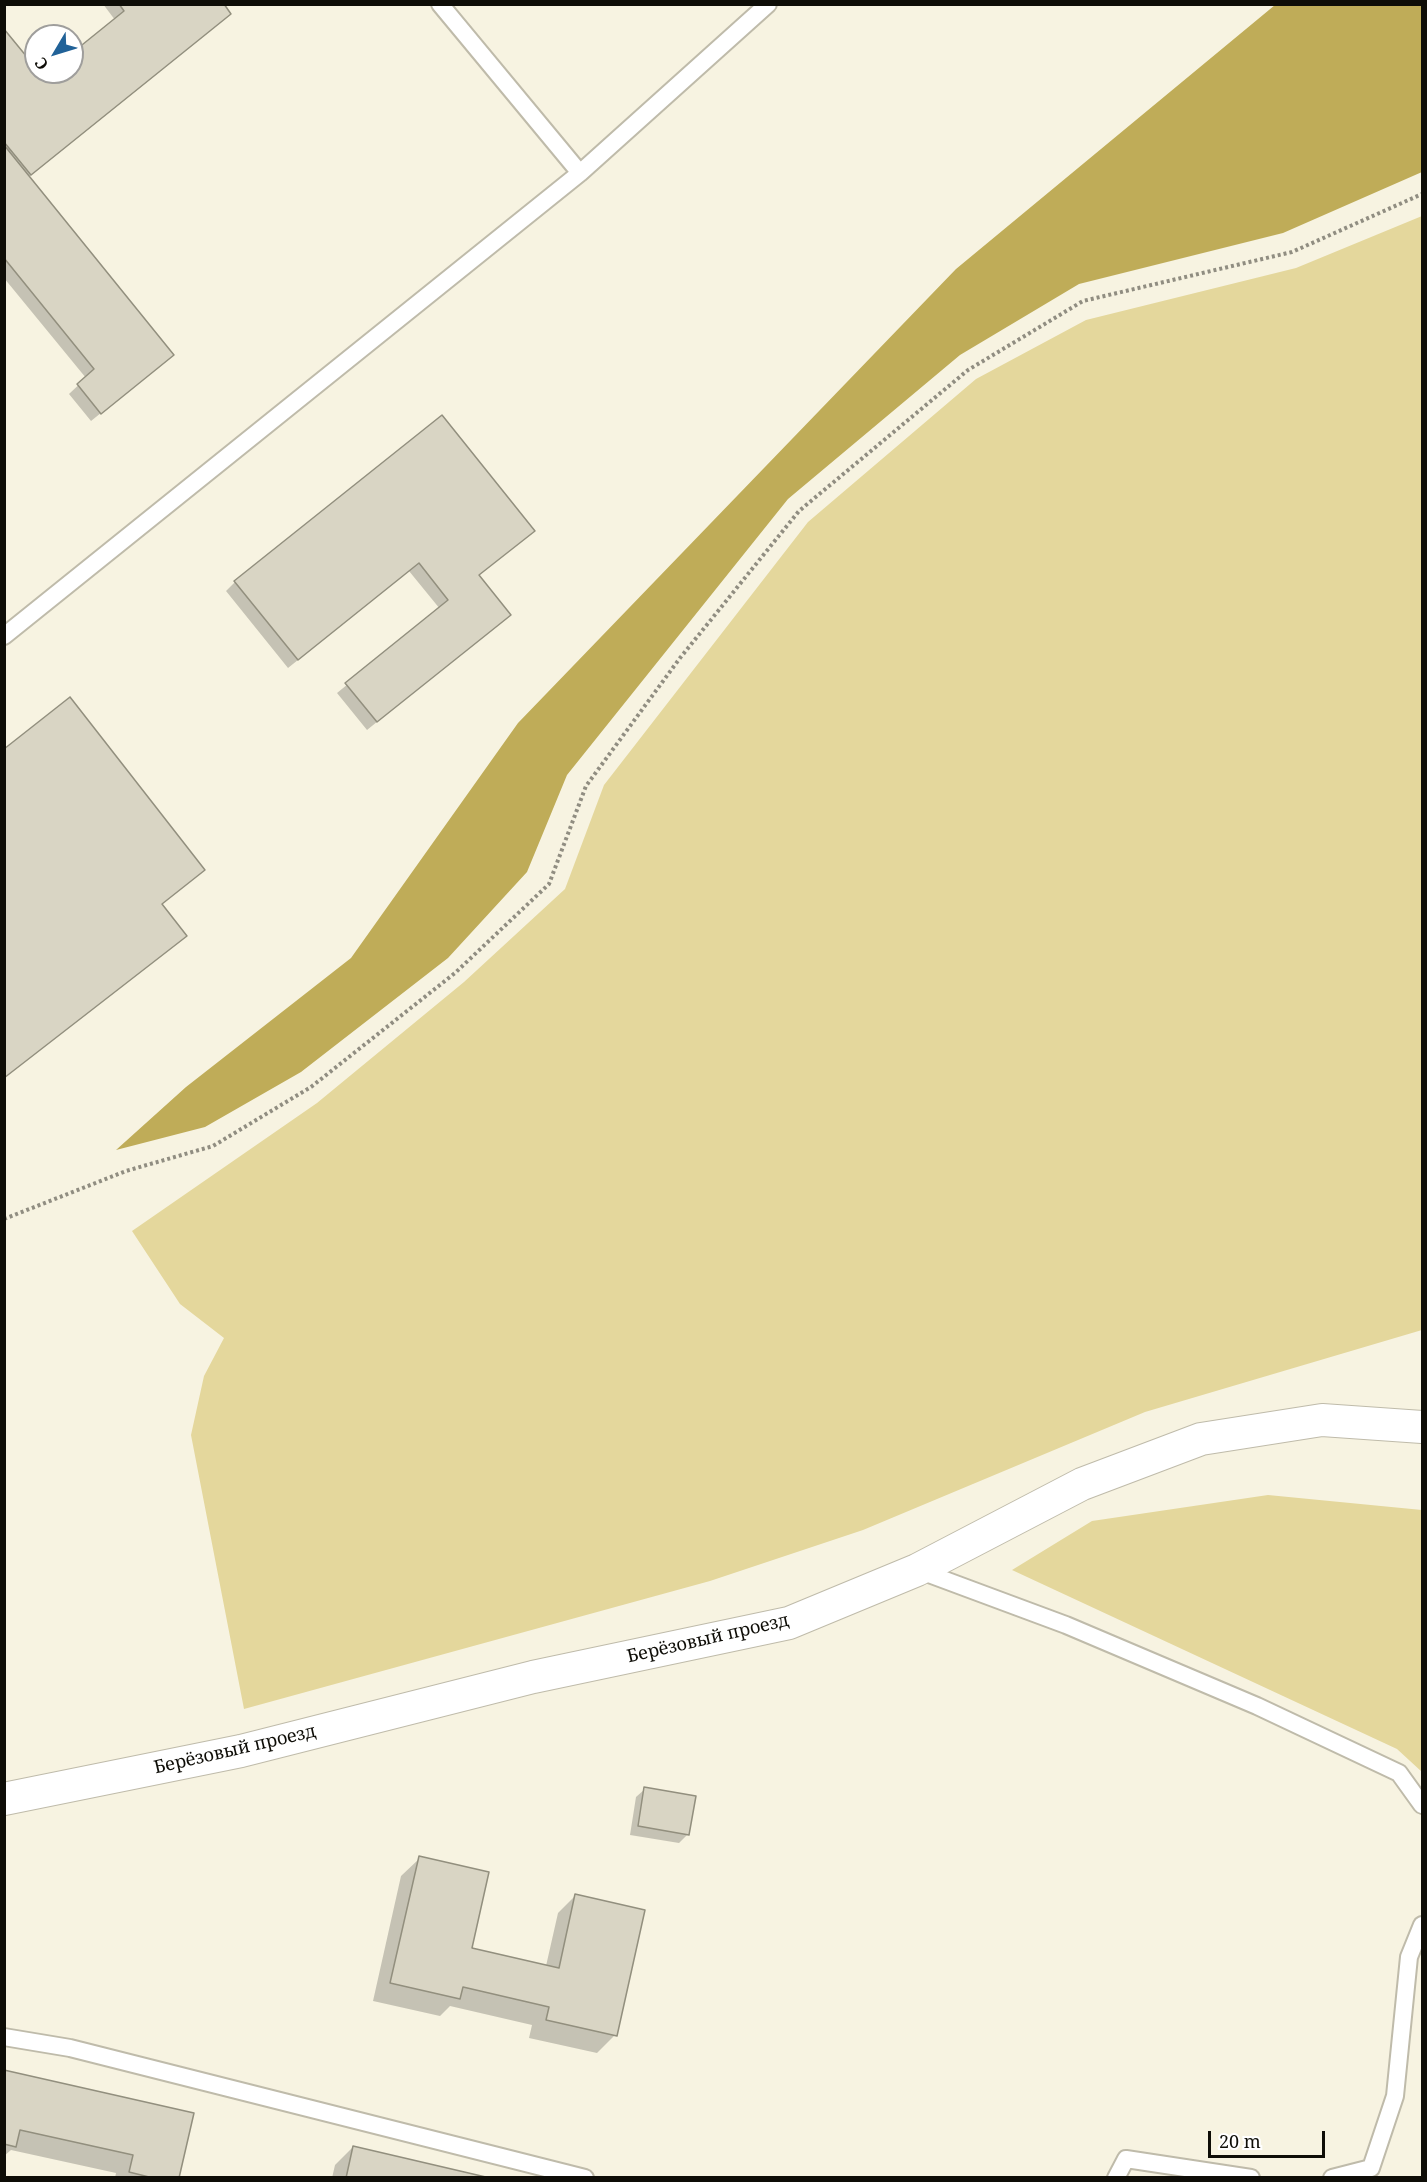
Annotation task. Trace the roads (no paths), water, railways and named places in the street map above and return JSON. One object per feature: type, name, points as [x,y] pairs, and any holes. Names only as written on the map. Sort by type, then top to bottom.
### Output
[{"type":"street","name":"Берёзовый проезд","points":[[4,1799],[241,1750],[533,1677],[789,1623],[917,1570],[1082,1484],[1201,1439],[1322,1420],[1422,1427]]},
{"type":"lane","points":[[440,4],[580,172]]},
{"type":"lane","points":[[4,636],[580,172],[768,4]]},
{"type":"lane","points":[[917,1570],[1066,1625],[1257,1706],[1399,1773],[1422,1805]]},
{"type":"lane","points":[[1332,2178],[1371,2168],[1395,2096],[1409,1957],[1422,1925]]},
{"type":"lane","points":[[4,2037],[70,2048],[585,2178]]},
{"type":"lane","points":[[1116,2178],[1126,2159],[1251,2178]]}]
